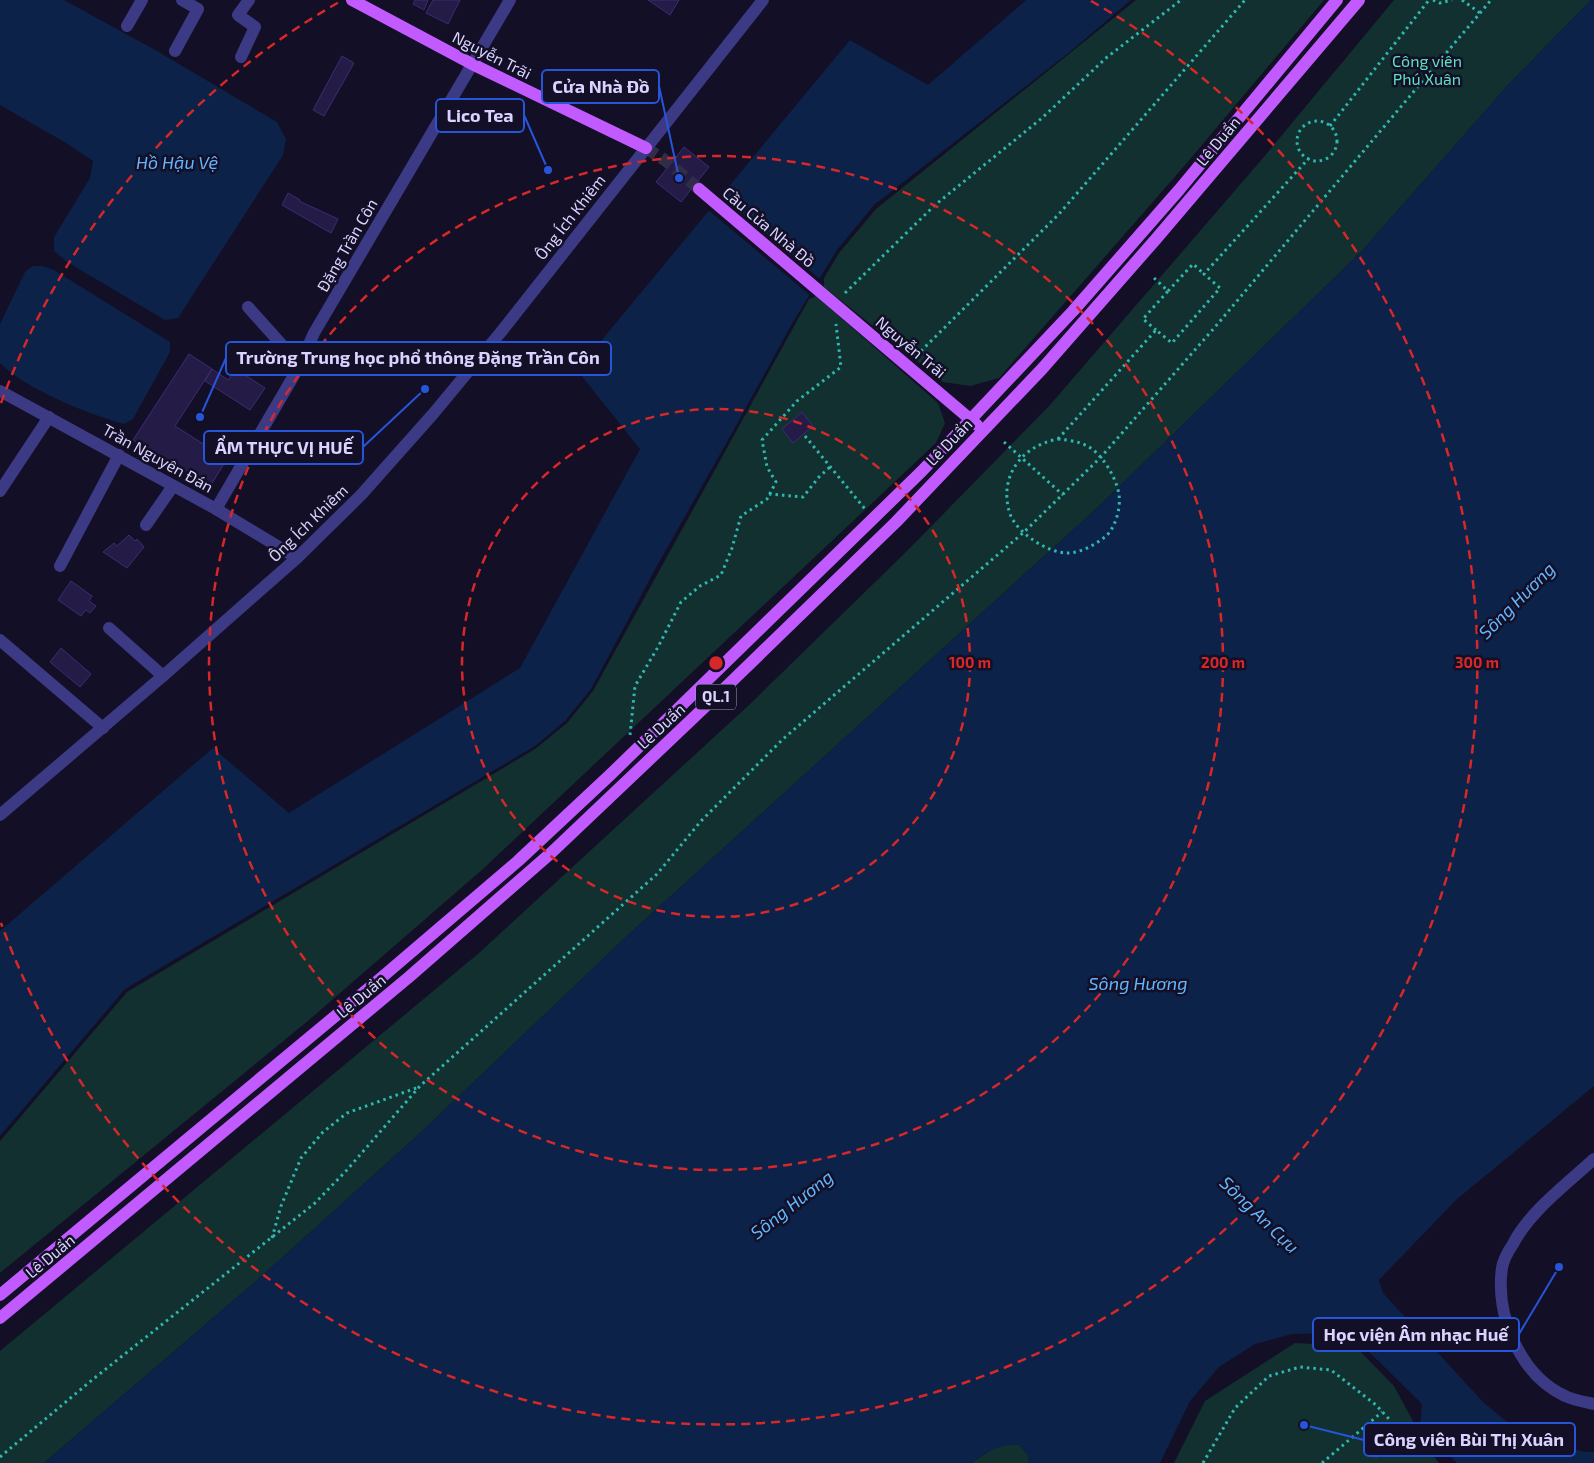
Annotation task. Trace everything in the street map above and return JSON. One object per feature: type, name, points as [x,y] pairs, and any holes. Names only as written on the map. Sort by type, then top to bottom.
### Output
[{"type":"main road","name":"Nguyễn Trãi","points":[[352,0],[472,64],[646,148]]},
{"type":"main road","name":"Lê Duẩn","points":[[0,1295],[381,978],[518,861],[617,768],[922,471],[1073,312],[1179,190],[1337,0]]},
{"type":"main road","name":"Lê Duẩn","points":[[0,1318],[409,978],[551,853],[729,684],[896,522],[1042,369],[1156,240],[1359,0]]},
{"type":"main road","name":"Cầu Cửa Nhà Đồ","points":[[699,189],[817,289]]},
{"type":"main road","name":"Nguyễn Trãi","points":[[817,289],[983,430]]},
{"type":"street","points":[[127,26],[142,0]]},
{"type":"street","points":[[175,51],[198,9],[182,0]]},
{"type":"street","points":[[241,57],[255,27],[238,16],[249,0]]},
{"type":"street","name":"Đặng Trần Côn","points":[[216,509],[300,365],[314,333],[510,0]]},
{"type":"street","name":"Ông Ích Khiêm","points":[[0,815],[103,728],[297,558],[361,495],[433,414],[507,324],[763,0]]},
{"type":"street","points":[[248,307],[300,365]]},
{"type":"street","name":"Trần Nguyên Đán","points":[[0,391],[216,509],[297,558]]},
{"type":"street","points":[[0,491],[49,417]]},
{"type":"street","points":[[60,566],[119,455]]},
{"type":"street","points":[[146,524],[174,486]]},
{"type":"street","points":[[109,628],[163,676]]},
{"type":"street","points":[[0,640],[103,728]]},
{"type":"street","points":[[1594,1159],[1533,1216],[1514,1242],[1502,1266],[1501,1302],[1511,1336],[1527,1364],[1547,1385],[1565,1396],[1594,1404]]},
{"type":"path","points":[[845,293],[935,206],[1042,118],[1106,58],[1181,0]]},
{"type":"path","points":[[921,351],[1059,214],[1245,0]]},
{"type":"path","points":[[1330,126],[1431,0],[1440,3],[1452,0]]},
{"type":"path","points":[[1462,0],[1480,13]]},
{"type":"path","points":[[0,1457],[92,1380],[315,1203],[346,1171],[420,1086],[656,874],[701,821],[783,739],[1023,533],[1101,457],[1215,327],[1491,0]]},
{"type":"path","points":[[1318,121],[1330,126],[1334,130],[1337,142],[1332,154],[1321,160],[1309,158],[1299,149],[1298,136],[1305,125],[1318,121]]},
{"type":"path","points":[[1204,274],[1309,158]]},
{"type":"path","points":[[1193,264],[1220,288],[1172,343],[1143,319],[1168,291],[1193,264]]},
{"type":"path","points":[[1154,278],[1168,291]]},
{"type":"path","points":[[630,736],[635,686],[681,602],[700,586],[721,575],[732,548],[741,516],[767,499],[776,482],[767,466],[762,440],[797,401],[841,367],[835,316]]},
{"type":"path","points":[[1058,439],[1156,330]]},
{"type":"path","points":[[805,436],[866,509]]},
{"type":"path","points":[[1058,439],[1070,440],[1088,446],[1101,457],[1111,471],[1120,496],[1117,517],[1109,534],[1092,547],[1069,553],[1056,551],[1032,540],[1023,533],[1010,515],[1007,492],[1012,470],[1020,458],[1032,449],[1050,440],[1058,439]]},
{"type":"path","points":[[1004,442],[1063,494]]},
{"type":"path","points":[[770,494],[803,497],[830,467]]},
{"type":"path","points":[[271,1238],[280,1206],[301,1158],[323,1132],[347,1113],[420,1086]]},
{"type":"path","points":[[1203,1463],[1235,1408],[1269,1376],[1300,1367],[1331,1370],[1389,1419]]},
{"type":"path","points":[[1322,1463],[1382,1412]]},
{"type":"green space","points":[[1136,0],[1324,0],[1186,164],[999,378],[970,386],[943,382],[824,287],[824,278],[839,253],[876,209]]},
{"type":"green space","name":"Công viên Phú Xuân","points":[[1394,0],[1591,0],[1509,84],[1361,252],[1096,509],[626,937],[418,1135],[263,1275],[44,1463],[0,1463],[0,1351],[479,953],[749,705],[907,551],[1050,405],[1263,158]]},
{"type":"green space","points":[[816,296],[938,403],[945,423],[936,443],[483,869],[309,1020],[0,1273],[0,1141],[127,992],[535,749],[567,723],[593,691],[809,299]]},
{"type":"green space","points":[[1295,1343],[1355,1346],[1394,1386],[1428,1449],[1439,1463],[1174,1463],[1205,1401]]},
{"type":"green space","points":[[1007,1444],[1020,1445],[1028,1455],[1029,1463],[971,1463],[994,1448]]},
{"type":"water","name":"Hồ Hậu Vệ","points":[[0,0],[64,0],[157,51],[277,122],[286,139],[283,155],[178,318],[165,320],[67,262],[54,251],[54,237],[90,178],[93,161],[0,105]]},
{"type":"water","points":[[1026,0],[1131,0],[1071,51],[874,205],[837,250],[793,322],[658,564],[591,689],[565,721],[535,746],[125,989],[0,1136],[0,931],[213,748],[289,813],[520,668],[640,449],[577,370],[850,40],[928,85]]},
{"type":"water","name":"Sông Hương","points":[[1591,0],[1594,0],[1594,1086],[1456,1200],[1379,1280],[1383,1293],[1484,1403],[1520,1432],[1584,1452],[1594,1452],[1594,1463],[1457,1463],[1420,1425],[1422,1404],[1361,1344],[1339,1333],[1292,1334],[1255,1344],[1219,1367],[1190,1401],[1160,1463],[1029,1463],[1028,1455],[1020,1445],[1005,1445],[994,1449],[971,1463],[44,1463],[263,1275],[418,1135],[626,937],[1096,509],[1361,252],[1509,84]]},
{"type":"water","points":[[33,266],[43,266],[54,270],[170,342],[170,352],[133,419],[124,424],[76,407],[25,382],[0,363],[0,324],[25,272]]},
{"type":"pier","points":[[719,194],[821,280],[811,296],[707,209]]},
{"type":"building","points":[[415,0],[428,0],[424,10],[413,4]]},
{"type":"building","points":[[433,0],[460,0],[448,24],[426,13]]},
{"type":"building","points":[[648,0],[679,0],[670,15]]},
{"type":"building","points":[[342,56],[354,63],[324,116],[313,110]]},
{"type":"building","points":[[684,147],[709,167],[681,202],[656,182]]},
{"type":"building","points":[[288,193],[299,201],[338,219],[331,233],[282,205]]},
{"type":"building","points":[[189,354],[212,369],[175,426],[227,459],[209,488],[133,440]]},
{"type":"building","points":[[212,369],[228,380],[236,369],[265,388],[250,410],[205,381]]},
{"type":"building","points":[[802,412],[813,426],[793,443],[782,429]]},
{"type":"building","points":[[129,535],[135,541],[137,539],[144,547],[127,568],[103,552],[114,543],[117,546]]},
{"type":"building","points":[[71,581],[92,596],[89,601],[96,606],[90,613],[86,610],[81,616],[58,600]]},
{"type":"building","points":[[61,648],[91,674],[80,687],[50,662]]},
{"type":"building","points":[[1385,1426],[1397,1440],[1376,1458],[1364,1444]]},
{"type":"tunnel","points":[[646,148],[666,161],[699,189]]},
{"type":"place","name":"Lico Tea","points":[[548,170]]},
{"type":"place","name":"Cửa Nhà Đồ","points":[[679,178]]},
{"type":"place","name":"ẨM THỰC VỊ HUẾ","points":[[425,389]]},
{"type":"place","name":"Trường Trung học phổ thông Đặng Trần Côn","points":[[200,417]]},
{"type":"place","name":"Học viện Âm nhạc Huế","points":[[1559,1267]]},
{"type":"place","name":"Công viên Bùi Thị Xuân","points":[[1304,1425]]},
{"type":"water label","name":"Sông An Cựu","points":[[1259,1215]]}]
